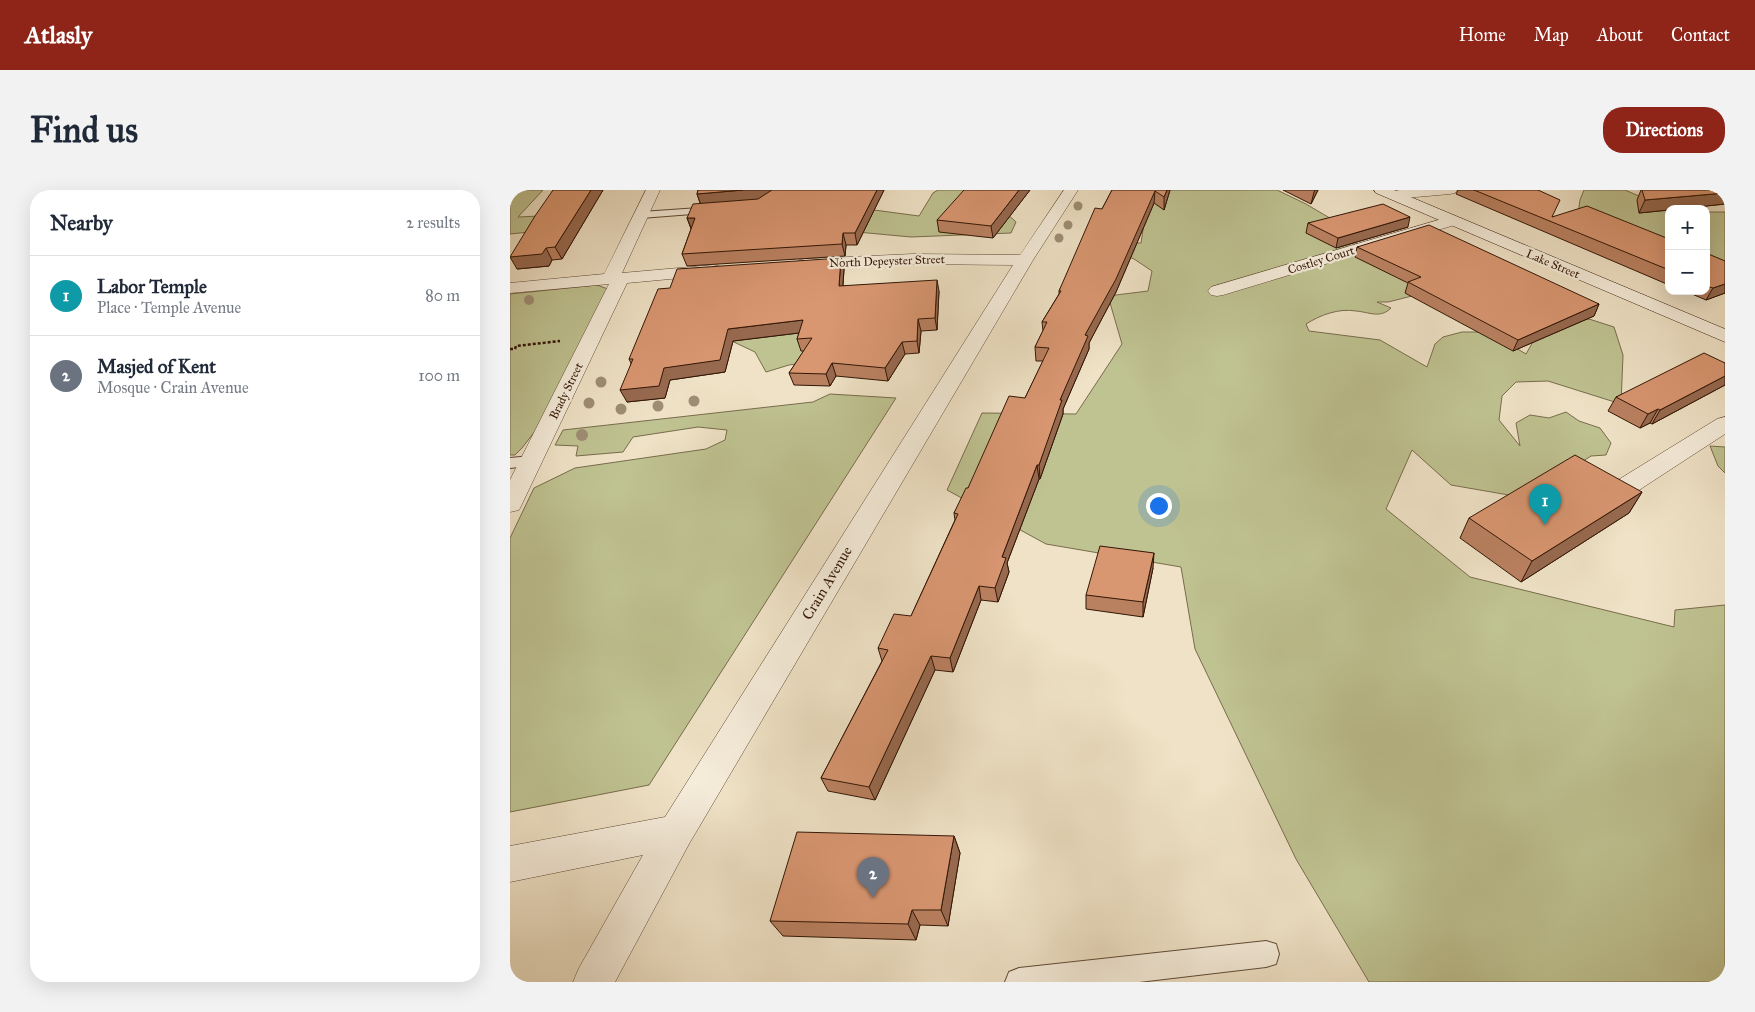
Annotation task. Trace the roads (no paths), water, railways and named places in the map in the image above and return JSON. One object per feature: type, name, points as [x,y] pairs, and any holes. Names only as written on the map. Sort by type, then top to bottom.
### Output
[{"type":"street","name":"Brady Street","points":[[510,504],[616,278],[653,190]]},
{"type":"street","name":"Crain Avenue","points":[[593,982],[676,832],[1025,260],[1070,190]]},
{"type":"street","points":[[1387,192],[1450,190]]},
{"type":"street","name":"Lake Street","points":[[1387,192],[1725,336]]},
{"type":"street","name":"Costley Court","points":[[1218,291],[1452,221]]},
{"type":"street","name":"North Depeyster Street","points":[[791,265],[913,259],[1025,260]]},
{"type":"street","points":[[510,288],[727,269]]},
{"type":"street","points":[[1627,486],[1725,424]]},
{"type":"street","points":[[510,864],[676,832]]},
{"type":"lane","points":[[641,215],[721,209]]},
{"type":"lane","points":[[510,463],[531,461]]},
{"type":"lane","points":[[1019,982],[1266,954]]},
{"type":"place","name":"Labor Temple","points":[[1545,525]]},
{"type":"place","name":"Masjed of Kent","points":[[873,898]]}]
